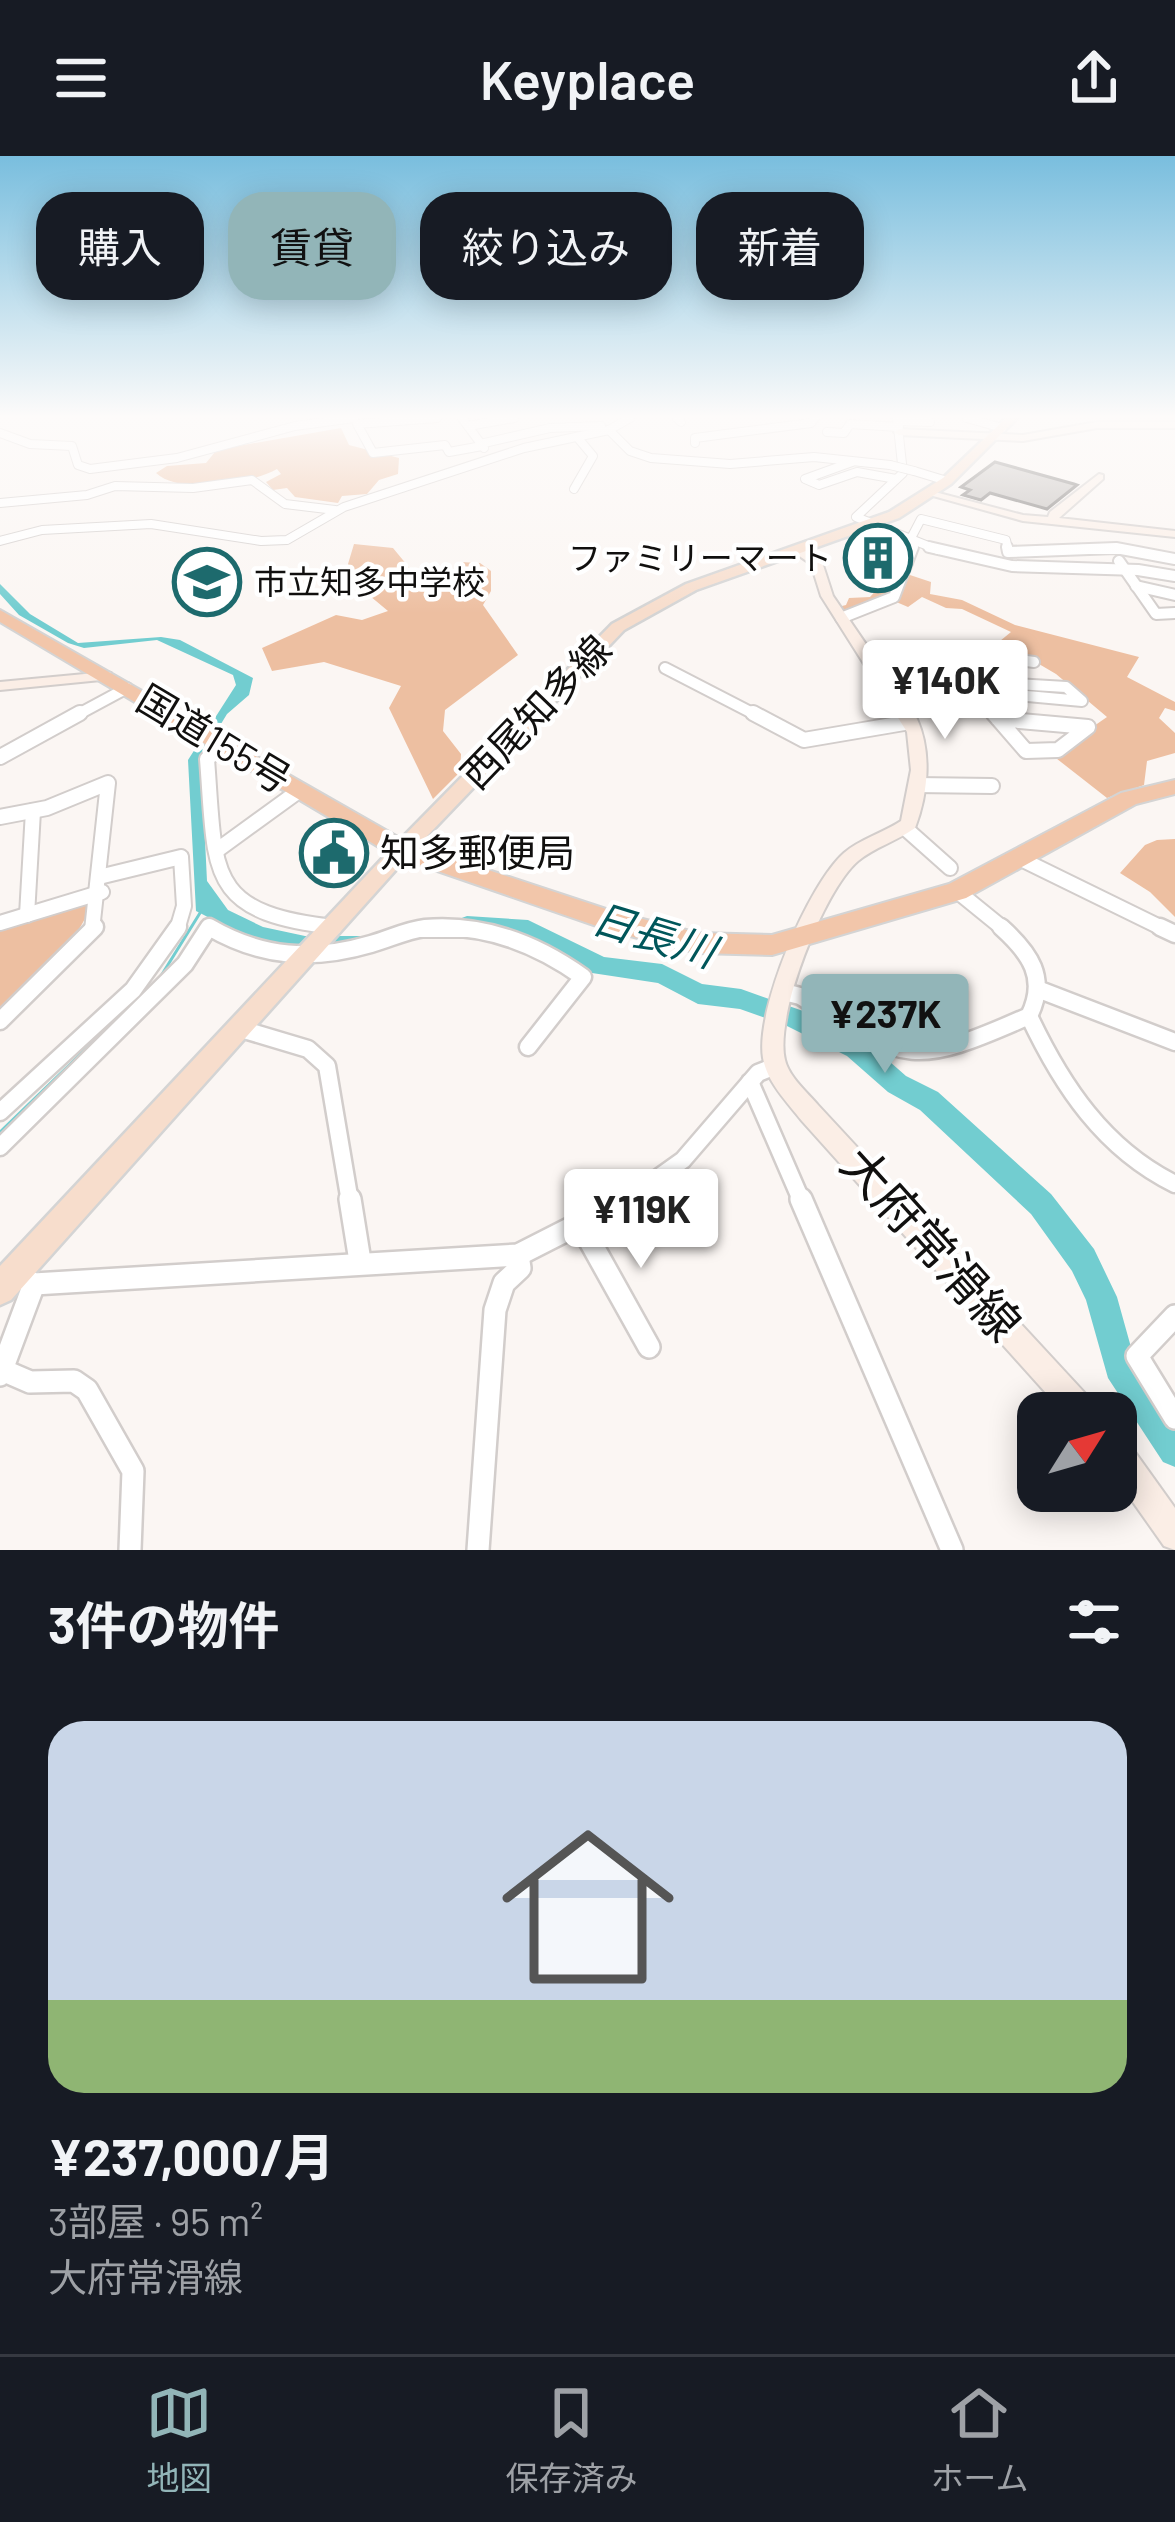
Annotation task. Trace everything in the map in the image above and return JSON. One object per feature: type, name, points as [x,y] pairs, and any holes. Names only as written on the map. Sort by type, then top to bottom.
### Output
[{"type":"highway","name":"国道155号","points":[[0,615],[402,850],[672,938],[748,946],[803,937],[954,879],[1021,859],[1129,798],[1175,787]]},
{"type":"main road","name":"西尾知多線","points":[[12,1277],[402,850],[618,627],[691,587],[871,524],[946,483]]},
{"type":"street","points":[[0,503],[87,495],[115,486],[193,488],[229,483]]},
{"type":"street","points":[[262,483],[285,504],[335,510]]},
{"type":"street","points":[[0,541],[42,530],[137,524],[281,541],[335,510],[420,483]]},
{"type":"street","points":[[574,489],[577,483]]},
{"type":"street","points":[[894,483],[856,517],[911,543],[1008,566],[1040,570],[1122,566],[1175,576]]},
{"type":"street","points":[[1053,522],[1054,514],[1092,483]]},
{"type":"street","points":[[931,494],[1053,522],[1175,534]]},
{"type":"street","points":[[841,618],[894,597],[921,519],[1006,540],[1008,566]]},
{"type":"street","points":[[1008,552],[1108,548],[1175,559]]},
{"type":"street","points":[[1108,548],[1156,614],[1175,613]]},
{"type":"street","points":[[130,1550],[133,1471],[87,1390],[74,1381],[30,1382],[1,1373],[12,1277],[518,1256],[622,1204],[682,1160],[758,1073],[775,1066],[771,1046],[803,937],[847,860],[905,828],[921,752],[910,722],[822,587],[817,562],[799,550]]},
{"type":"street","points":[[1136,586],[1175,595]]},
{"type":"street","points":[[961,677],[966,662],[999,644]]},
{"type":"street","points":[[981,655],[1034,662]]},
{"type":"street","points":[[665,668],[804,740],[910,722]]},
{"type":"street","points":[[0,686],[106,676]]},
{"type":"street","points":[[880,676],[961,677],[1066,687],[1082,701],[973,691]]},
{"type":"street","points":[[961,677],[1026,751],[1058,750],[1088,728],[998,719]]},
{"type":"street","points":[[0,757],[127,688]]},
{"type":"street","points":[[223,745],[207,759],[218,875],[230,898],[256,915],[291,925],[335,928]]},
{"type":"street","points":[[0,818],[33,812],[108,783],[96,926],[0,1021]]},
{"type":"street","points":[[916,785],[992,786]]},
{"type":"street","points":[[216,851],[300,790]]},
{"type":"street","points":[[27,915],[33,812]]},
{"type":"street","points":[[780,1005],[800,996],[884,1048],[922,1058],[1029,1016],[1040,990],[1040,974],[1029,956],[905,828]]},
{"type":"street","points":[[0,923],[181,856],[184,911],[176,934],[140,981],[4,1103]]},
{"type":"street","points":[[1021,859],[1175,934]]},
{"type":"street","points":[[0,1147],[185,964],[209,927],[241,948],[311,954],[339,954],[427,928],[525,939],[584,977],[528,1047]]},
{"type":"street","points":[[1040,990],[1175,1042]]},
{"type":"street","points":[[1029,1016],[1047,1058],[1084,1113],[1157,1177],[1175,1184]]},
{"type":"street","points":[[241,1030],[308,1049],[327,1066],[360,1262]]},
{"type":"street","name":"大府常滑線","points":[[775,1066],[810,1113],[1065,1392]]},
{"type":"street","points":[[750,1082],[952,1550]]},
{"type":"street","points":[[581,1226],[649,1347]]},
{"type":"street","points":[[478,1550],[496,1342],[493,1313],[504,1278],[520,1268],[518,1256]]},
{"type":"street","points":[[1175,1316],[1137,1356],[1146,1378],[1175,1418]]},
{"type":"street","points":[[1137,1482],[1175,1535]]},
{"type":"shaded area","points":[[267,483],[376,483],[367,494],[342,496],[338,503],[295,497],[287,488],[273,490]]},
{"type":"shaded area","points":[[354,544],[393,548],[412,571],[460,577],[459,562],[480,563],[491,571],[491,591],[483,605],[518,655],[445,710],[443,731],[461,754],[460,772],[433,799],[389,708],[401,686],[324,662],[272,671],[262,648],[336,615],[362,620],[388,611],[364,591],[348,564]]},
{"type":"shaded area","points":[[907,574],[931,582],[930,594],[962,600],[1015,625],[1139,657],[1127,677],[1175,702],[1175,711],[1165,708],[1159,718],[1175,733],[1175,753],[1147,761],[1144,785],[1107,798],[1052,755],[1107,717],[1056,674],[1000,641],[1011,632],[922,597],[908,607],[894,601],[892,590],[882,603],[842,612],[838,607],[849,598],[870,597],[881,585],[904,581]]},
{"type":"shaded area","points":[[1175,839],[1175,917],[1150,892],[1120,873],[1145,845]]},
{"type":"shaded area","points":[[94,897],[67,946],[0,1011],[0,926]]},
{"type":"water","points":[[0,584],[30,614],[78,643],[161,637],[180,640],[253,678],[249,695],[227,714],[201,757],[207,881],[228,910],[263,927],[305,936],[365,936],[429,918],[431,923],[344,946],[300,949],[248,938],[196,911],[188,760],[236,685],[233,675],[157,640],[84,648],[68,643],[19,615],[0,594]]},
{"type":"building","points":[[966,483],[1077,485],[1047,509],[990,493],[981,500],[963,495],[970,490],[961,487]]},
{"type":"waterway","points":[[161,976],[200,913]]},
{"type":"waterway","name":"日長川","points":[[467,925],[528,929],[600,966],[662,974],[698,994],[741,999],[794,1018],[856,1048],[897,1084],[929,1101],[1041,1204],[1083,1260],[1101,1297],[1120,1366],[1175,1450]]},
{"type":"waterway","points":[[0,1132],[146,991]]},
{"type":"place","name":"ファミリーマート","points":[[878,558]]},
{"type":"place","name":"市立知多中学校","points":[[207,582]]},
{"type":"place","name":"知多郵便局","points":[[334,853]]}]
